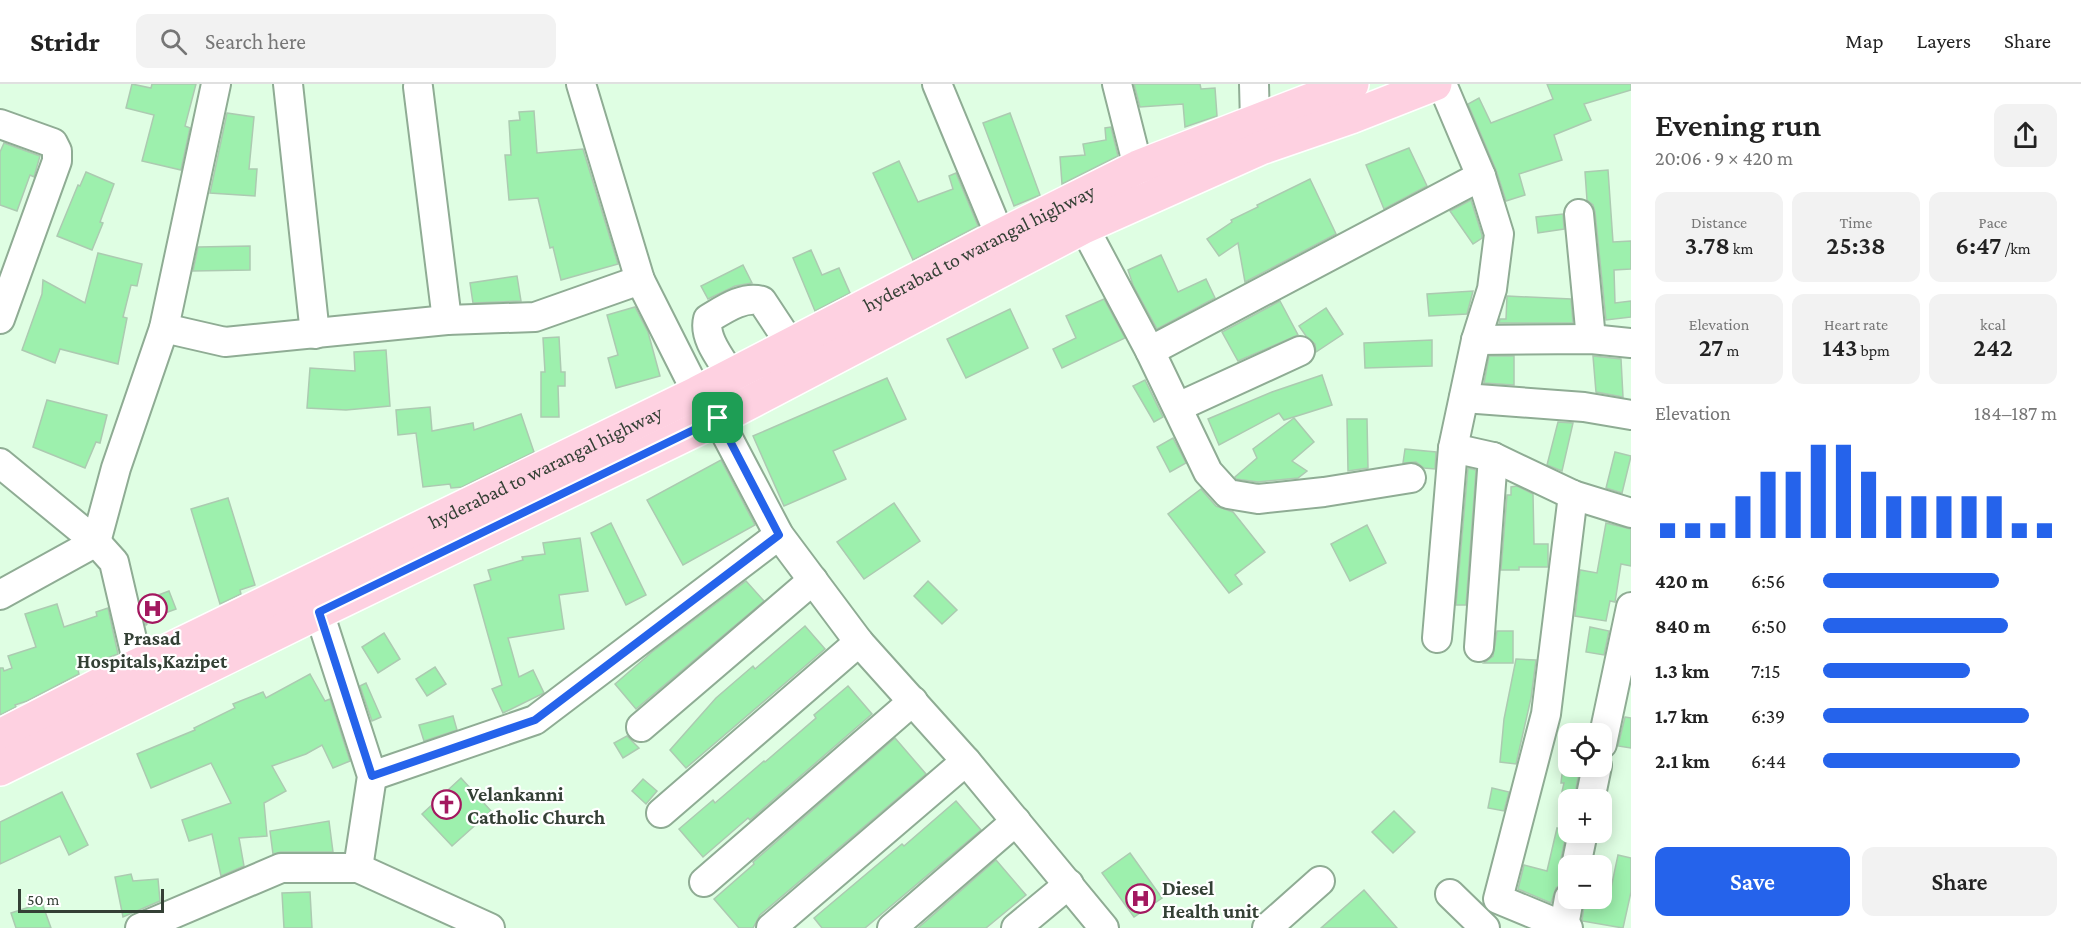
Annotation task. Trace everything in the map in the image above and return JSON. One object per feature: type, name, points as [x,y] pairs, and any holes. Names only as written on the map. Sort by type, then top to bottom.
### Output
[{"type":"main road","name":"hyderabad to warangal highway","points":[[0,736],[138,665],[697,393],[1138,167],[1352,84]]},
{"type":"main road","points":[[0,770],[718,418],[1084,227],[1261,148],[1352,117],[1435,84]]},
{"type":"street","points":[[0,595],[96,542],[116,468],[164,327],[216,84]]},
{"type":"street","points":[[288,84],[315,334]]},
{"type":"street","points":[[937,84],[1000,236]]},
{"type":"street","points":[[1117,84],[1138,167]]},
{"type":"street","points":[[1254,84],[1255,122]]},
{"type":"street","points":[[1437,638],[1453,448],[1476,340],[1492,290],[1499,234],[1481,176],[1442,84]]},
{"type":"street","points":[[586,85],[640,280],[697,393]]},
{"type":"street","points":[[418,87],[447,320]]},
{"type":"street","points":[[0,124],[53,143],[57,151],[57,161],[0,319]]},
{"type":"street","points":[[1150,351],[1481,176]]},
{"type":"street","points":[[1579,214],[1591,339]]},
{"type":"street","points":[[1084,227],[1150,351],[1208,472],[1228,494],[1258,499],[1324,492],[1412,478]]},
{"type":"street","points":[[164,327],[225,342],[447,320],[535,317],[640,280]]},
{"type":"street","points":[[731,375],[706,327],[708,320],[718,313],[750,299],[762,302],[791,345]]},
{"type":"street","points":[[1476,340],[1591,339],[1631,343]]},
{"type":"street","points":[[1178,407],[1300,351]]},
{"type":"street","points":[[1464,398],[1584,407],[1631,415]]},
{"type":"street","points":[[718,418],[779,535],[859,642],[966,761],[1104,928]]},
{"type":"street","points":[[1453,448],[1493,458],[1574,495],[1631,513]]},
{"type":"street","points":[[1479,647],[1493,458]]},
{"type":"street","points":[[0,463],[96,542],[114,562],[138,665]]},
{"type":"street","points":[[1568,909],[1566,927],[1498,899],[1546,714],[1574,495]]},
{"type":"street","points":[[372,776],[535,720],[779,535]]},
{"type":"street","points":[[641,727],[813,580]]},
{"type":"street","points":[[1606,723],[1631,607]]},
{"type":"street","points":[[319,612],[372,776],[358,868]]},
{"type":"street","points":[[661,813],[859,642]]},
{"type":"street","points":[[704,882],[913,701]]},
{"type":"street","points":[[771,928],[966,761]]},
{"type":"street","points":[[892,928],[1016,821]]},
{"type":"street","points":[[140,928],[199,916],[281,868],[358,868],[490,928]]},
{"type":"street","points":[[1266,928],[1320,881]]},
{"type":"street","points":[[1016,928],[1069,884]]},
{"type":"street","points":[[1450,894],[1485,928]]},
{"type":"building","points":[[132,84],[151,88],[152,84],[196,84],[185,126],[190,128],[181,170],[142,161],[154,115],[126,108]]},
{"type":"building","points":[[1134,84],[1200,84],[1201,89],[1215,88],[1217,116],[1185,127],[1183,104],[1140,107]]},
{"type":"building","points":[[1547,84],[1631,84],[1631,90],[1584,104],[1591,120],[1554,135],[1562,160],[1519,174],[1525,195],[1506,201],[1496,170],[1468,104],[1479,98],[1491,123],[1553,99]]},
{"type":"building","points":[[534,111],[537,153],[583,149],[618,264],[561,280],[553,247],[550,248],[538,198],[509,200],[505,155],[511,155],[509,121],[520,120],[519,112]]},
{"type":"building","points":[[227,113],[254,117],[249,169],[257,169],[255,196],[210,193]]},
{"type":"building","points":[[1010,113],[1040,195],[1014,206],[983,123]]},
{"type":"building","points":[[1111,127],[1118,156],[1062,184],[1060,157],[1085,155],[1083,144],[1106,140],[1105,128]]},
{"type":"building","points":[[4,143],[40,156],[34,177],[30,175],[17,211],[0,205],[0,152]]},
{"type":"building","points":[[1409,148],[1427,186],[1384,209],[1366,165]]},
{"type":"building","points":[[899,161],[918,202],[953,189],[949,176],[956,173],[978,226],[913,260],[873,173]]},
{"type":"building","points":[[1608,170],[1613,242],[1631,241],[1631,269],[1614,270],[1615,303],[1631,301],[1631,317],[1606,320],[1595,212],[1593,205],[1587,200],[1585,172]]},
{"type":"building","points":[[86,172],[114,184],[100,222],[103,223],[92,250],[57,236],[78,185],[80,186]]},
{"type":"building","points":[[1310,179],[1336,234],[1245,282],[1238,243],[1219,256],[1207,239],[1232,222],[1231,220]]},
{"type":"building","points":[[1471,200],[1482,235],[1482,238],[1473,244],[1450,211]]},
{"type":"building","points":[[1563,214],[1564,229],[1538,233],[1536,217]]},
{"type":"building","points":[[250,246],[250,270],[193,271],[198,247]]},
{"type":"building","points":[[811,250],[822,275],[839,268],[850,293],[815,311],[793,258]]},
{"type":"building","points":[[98,253],[142,264],[137,286],[131,285],[123,317],[127,318],[118,364],[60,349],[55,363],[22,350],[42,294],[43,280],[85,303]]},
{"type":"building","points":[[1161,255],[1178,292],[1206,279],[1215,298],[1157,329],[1133,285],[1128,270]]},
{"type":"building","points":[[743,265],[752,283],[735,286],[708,299],[701,286]]},
{"type":"building","points":[[517,276],[521,301],[473,303],[470,283]]},
{"type":"building","points":[[1473,291],[1467,314],[1429,316],[1427,294]]},
{"type":"building","points":[[1507,296],[1571,299],[1573,323],[1499,323],[1500,319],[1506,319]]},
{"type":"building","points":[[1104,299],[1125,338],[1062,368],[1053,349],[1076,338],[1066,316]]},
{"type":"building","points":[[1280,301],[1298,335],[1238,361],[1222,332]]},
{"type":"building","points":[[635,307],[648,332],[660,376],[616,388],[608,358],[618,355],[607,315]]},
{"type":"building","points":[[1326,308],[1343,334],[1316,352],[1315,344],[1299,326]]},
{"type":"building","points":[[1010,309],[1028,348],[966,378],[947,339]]},
{"type":"building","points":[[559,337],[561,372],[565,372],[565,386],[558,386],[559,417],[541,417],[541,372],[545,372],[543,338]]},
{"type":"building","points":[[1432,340],[1432,366],[1365,368],[1364,343]]},
{"type":"building","points":[[386,350],[390,406],[346,410],[307,408],[310,368],[355,371],[354,352]]},
{"type":"building","points":[[1489,356],[1514,356],[1514,385],[1484,383]]},
{"type":"building","points":[[1593,356],[1621,359],[1623,397],[1596,392]]},
{"type":"building","points":[[1322,375],[1332,405],[1284,420],[1279,413],[1219,445],[1208,419],[1272,392]]},
{"type":"building","points":[[887,378],[906,419],[833,451],[846,479],[784,506],[753,436]]},
{"type":"building","points":[[1145,380],[1163,417],[1154,422],[1133,386]]},
{"type":"building","points":[[47,400],[107,415],[100,443],[96,442],[85,468],[33,447]]},
{"type":"building","points":[[430,407],[432,431],[473,423],[474,430],[521,414],[534,452],[462,487],[451,488],[450,484],[423,487],[416,433],[398,435],[396,410]]},
{"type":"building","points":[[1294,418],[1314,442],[1292,461],[1307,471],[1298,478],[1258,482],[1236,479],[1235,477],[1257,458],[1253,449]]},
{"type":"building","points":[[1347,419],[1367,419],[1368,468],[1348,471]]},
{"type":"building","points":[[1558,422],[1573,423],[1562,471],[1547,465]]},
{"type":"building","points":[[1173,438],[1186,463],[1170,472],[1157,447]]},
{"type":"building","points":[[1405,449],[1436,452],[1435,469],[1424,468],[1416,462],[1403,463]]},
{"type":"building","points":[[1615,452],[1631,456],[1622,493],[1606,488]]},
{"type":"building","points":[[721,460],[755,525],[683,565],[647,500]]},
{"type":"building","points":[[1468,468],[1476,470],[1466,605],[1456,605]]},
{"type":"building","points":[[1517,486],[1533,494],[1534,544],[1548,544],[1548,567],[1519,567],[1519,570],[1501,570],[1507,495],[1511,495],[1511,487]]},
{"type":"building","points":[[1201,489],[1216,506],[1233,512],[1265,552],[1235,575],[1242,584],[1229,593],[1168,514]]},
{"type":"building","points":[[228,498],[255,585],[240,590],[241,594],[220,604],[191,509]]},
{"type":"building","points":[[894,503],[920,541],[864,579],[837,542]]},
{"type":"building","points":[[611,523],[646,595],[626,605],[591,533]]},
{"type":"building","points":[[1606,523],[1631,529],[1631,566],[1621,564],[1615,602],[1610,601],[1606,621],[1575,616],[1580,570],[1597,573]]},
{"type":"building","points":[[1367,525],[1386,563],[1350,581],[1331,544]]},
{"type":"building","points":[[580,538],[588,591],[559,595],[564,629],[508,638],[519,677],[533,670],[544,693],[503,713],[492,689],[502,685],[474,585],[491,580],[488,570],[523,560],[522,557],[545,554],[543,543]]},
{"type":"building","points":[[746,581],[764,601],[636,709],[615,684],[652,652]]},
{"type":"building","points":[[928,581],[957,610],[942,624],[914,596]]},
{"type":"building","points":[[169,591],[176,609],[146,620],[146,625],[140,602]]},
{"type":"building","points":[[57,604],[64,627],[97,616],[96,612],[108,608],[118,654],[78,670],[79,674],[15,705],[16,707],[0,715],[0,668],[4,671],[12,668],[8,656],[36,647],[25,614]]},
{"type":"building","points":[[805,626],[825,649],[686,768],[670,750],[716,698],[753,666],[755,669]]},
{"type":"building","points":[[1590,627],[1609,631],[1604,655],[1586,652]]},
{"type":"building","points":[[1497,631],[1513,631],[1513,663],[1484,663],[1493,656]]},
{"type":"building","points":[[384,633],[400,659],[378,673],[362,647]]},
{"type":"building","points":[[1516,659],[1536,660],[1531,698],[1516,764],[1500,762],[1504,719]]},
{"type":"building","points":[[435,667],[446,684],[427,696],[416,679]]},
{"type":"building","points":[[310,674],[325,701],[330,699],[350,761],[333,768],[322,745],[306,754],[272,766],[286,791],[264,803],[267,836],[239,838],[244,866],[221,876],[212,834],[189,841],[182,820],[231,803],[211,763],[151,788],[137,754],[195,730],[194,728],[235,708],[233,704],[263,692],[266,698]]},
{"type":"building","points":[[366,683],[381,717],[372,721],[360,686]]},
{"type":"building","points":[[848,686],[872,714],[750,820],[748,818],[703,857],[679,829],[713,800],[715,803],[765,762],[816,718],[814,715]]},
{"type":"building","points":[[453,716],[457,730],[424,741],[419,725]]},
{"type":"building","points":[[1625,717],[1631,718],[1631,748],[1618,746]]},
{"type":"building","points":[[627,736],[639,748],[623,758],[614,743]]},
{"type":"building","points":[[895,738],[926,774],[760,915],[753,928],[739,928],[714,899]]},
{"type":"building","points":[[1562,777],[1578,777],[1576,789],[1563,789],[1564,783],[1561,783]]},
{"type":"building","points":[[461,778],[491,811],[452,846],[422,814]]},
{"type":"building","points":[[643,779],[657,791],[646,804],[632,791]]},
{"type":"building","points":[[1492,788],[1509,792],[1504,811],[1488,808]]},
{"type":"building","points":[[62,792],[88,845],[69,855],[60,836],[0,864],[0,822]]},
{"type":"building","points":[[956,801],[981,830],[865,928],[822,928],[814,918]]},
{"type":"building","points":[[1394,811],[1415,832],[1393,853],[1372,832]]},
{"type":"building","points":[[329,821],[333,852],[273,854],[270,831]]},
{"type":"building","points":[[1558,828],[1558,843],[1564,843],[1562,855],[1558,855],[1558,887],[1551,903],[1518,889],[1524,865],[1547,871]]},
{"type":"building","points":[[1130,853],[1162,898],[1134,917],[1102,873]]},
{"type":"building","points":[[1618,855],[1631,858],[1631,892],[1623,928],[1582,921],[1584,909],[1612,909],[1612,884]]},
{"type":"building","points":[[996,860],[1026,895],[986,928],[918,928]]},
{"type":"building","points":[[131,874],[133,881],[158,879],[160,901],[123,917],[115,877]]},
{"type":"building","points":[[1364,890],[1397,928],[1321,928]]},
{"type":"building","points":[[310,892],[312,928],[284,928],[282,893]]},
{"type":"building","points":[[42,903],[51,928],[16,928],[11,913]]},
{"type":"place","name":"Prasad Hospitals,Kazipet","points":[[152,608]]},
{"type":"place","name":"Velankanni Catholic Church","points":[[446,805]]},
{"type":"place","name":"Diesel Health unit","points":[[1141,899]]},
{"type":"route","points":[[718,418],[779,535],[535,720],[372,776],[319,612],[718,418]]}]
